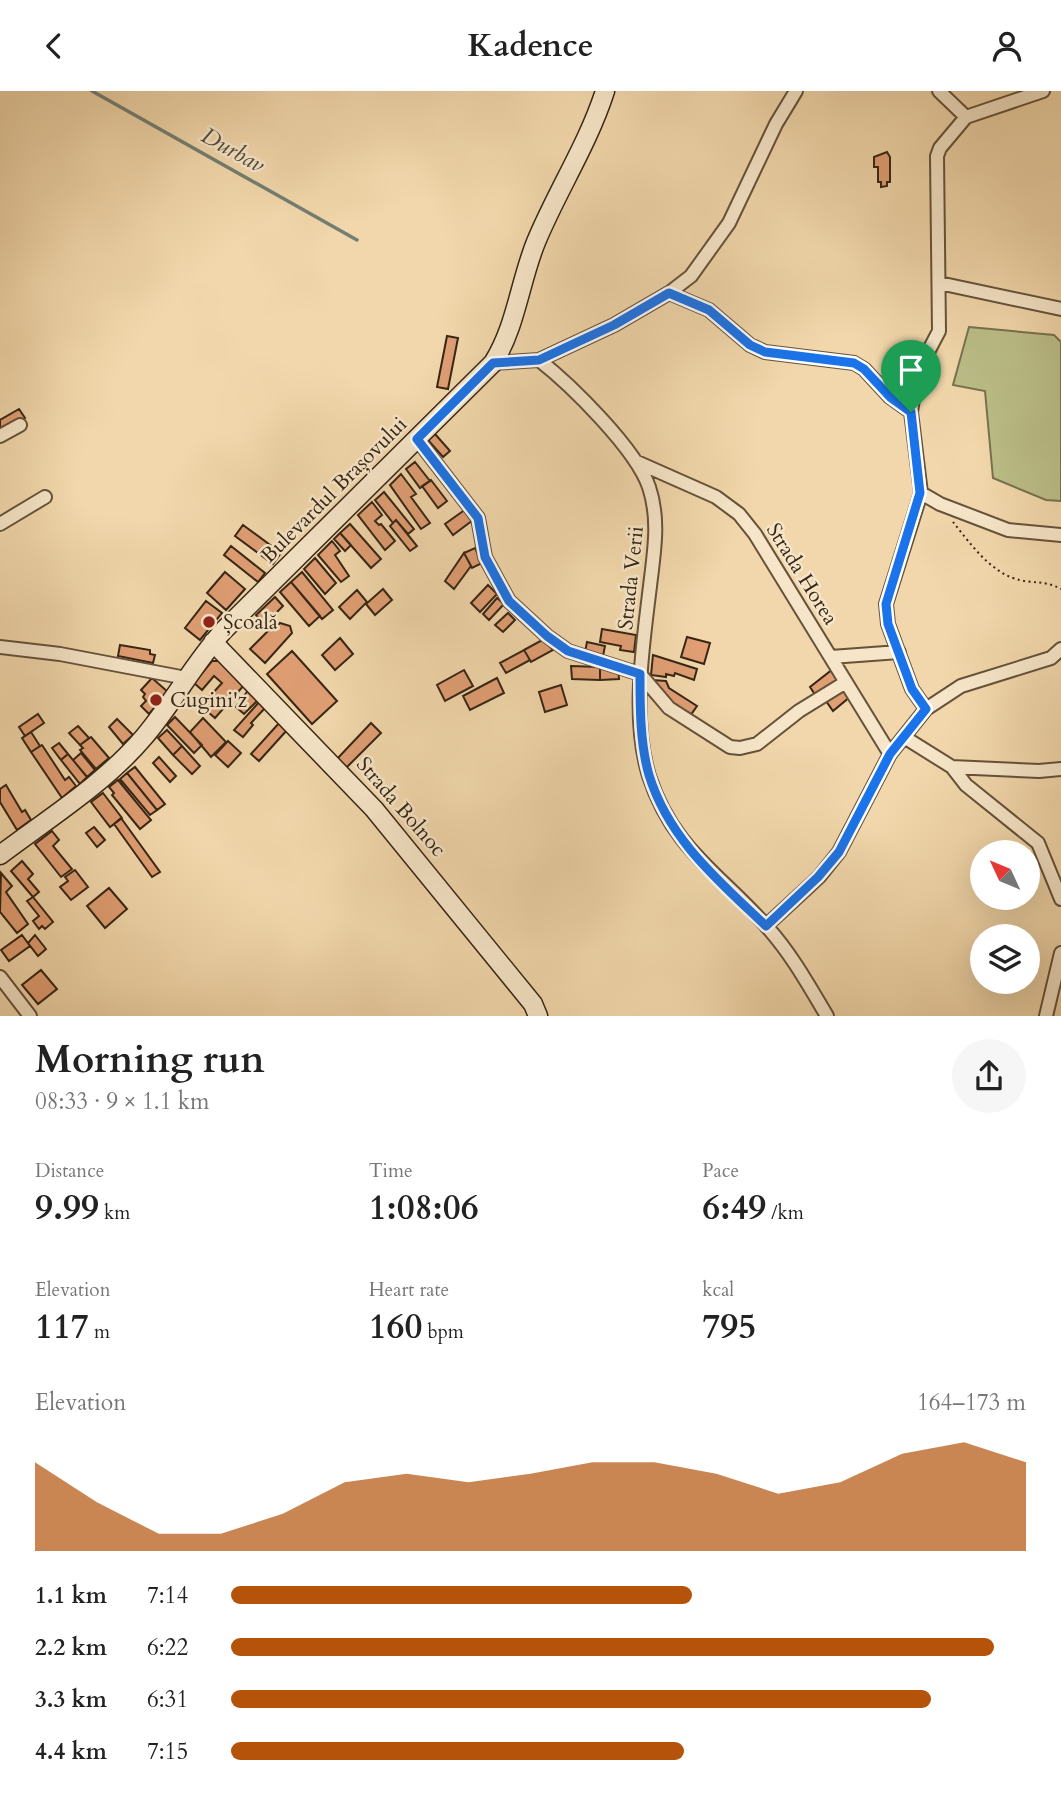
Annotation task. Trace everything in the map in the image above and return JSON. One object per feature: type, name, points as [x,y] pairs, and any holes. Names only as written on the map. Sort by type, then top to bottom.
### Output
[{"type":"main road","name":"Bulevardul Brașovului","points":[[0,855],[69,805],[126,756],[158,719],[213,642],[493,363],[506,340],[536,242],[592,125],[605,91]]},
{"type":"main road","name":"Strada Bolnoc","points":[[213,642],[374,809],[525,994],[538,1016]]},
{"type":"street","points":[[493,363],[539,360],[614,325],[669,293],[691,276],[729,223],[776,124],[796,91]]},
{"type":"street","points":[[939,91],[966,117]]},
{"type":"street","points":[[926,709],[912,689],[888,624],[886,604],[920,493],[911,412],[917,373],[939,331],[941,314],[937,156],[940,148],[966,117],[1043,91]]},
{"type":"street","points":[[939,283],[1061,309]]},
{"type":"street","points":[[669,293],[709,310],[750,345],[765,352],[854,363],[864,369],[890,397],[911,412]]},
{"type":"street","name":"Strada Verii","points":[[539,360],[585,402],[637,462],[653,500],[657,534],[640,674],[644,745],[649,774],[661,808],[700,863],[766,926],[786,950],[827,1016]]},
{"type":"street","points":[[0,436],[20,425]]},
{"type":"street","points":[[417,439],[478,518],[485,557],[509,601],[547,636],[568,651],[640,674],[669,708],[730,747],[757,744],[799,711],[846,682]]},
{"type":"street","name":"Strada Horea","points":[[637,462],[716,497],[739,514],[755,534],[890,754]]},
{"type":"street","points":[[920,493],[940,504],[1008,530],[1061,535]]},
{"type":"street","points":[[0,524],[45,497]]},
{"type":"street","points":[[0,647],[60,654],[186,678]]},
{"type":"street","points":[[766,926],[818,877],[839,852],[890,754],[926,709],[961,687],[1051,659],[1061,649]]},
{"type":"street","points":[[831,657],[899,652]]},
{"type":"street","points":[[904,737],[951,767],[966,785],[1038,843],[1061,899]]},
{"type":"street","points":[[951,767],[1039,771],[1061,769]]},
{"type":"street","points":[[1046,1016],[1061,953]]},
{"type":"street","points":[[0,977],[30,1016]]},
{"type":"street","points":[[813,1016],[818,1000]]},
{"type":"path","points":[[940,504],[973,546],[999,571],[1030,583],[1047,581],[1061,589]]},
{"type":"green space","points":[[969,327],[1054,335],[1061,342],[1061,501],[1046,500],[993,478],[985,391],[953,385]]},
{"type":"building","points":[[887,152],[890,157],[890,182],[881,187],[881,182],[878,182],[878,167],[874,167],[874,157]]},
{"type":"building","points":[[447,336],[458,338],[448,389],[437,387]]},
{"type":"building","points":[[19,409],[25,418],[0,432],[0,420]]},
{"type":"building","points":[[435,434],[450,451],[443,457],[428,440]]},
{"type":"building","points":[[415,462],[430,481],[420,488],[406,469]]},
{"type":"building","points":[[401,474],[416,494],[411,497],[430,523],[421,529],[390,485]]},
{"type":"building","points":[[431,480],[447,501],[438,508],[422,486]]},
{"type":"building","points":[[384,492],[414,529],[408,534],[396,520],[393,523],[375,500]]},
{"type":"building","points":[[372,502],[382,515],[375,521],[381,524],[395,541],[385,550],[358,515]]},
{"type":"building","points":[[466,509],[473,520],[453,535],[445,524]]},
{"type":"building","points":[[396,520],[417,546],[410,551],[390,526]]},
{"type":"building","points":[[350,524],[381,559],[371,568],[340,533]]},
{"type":"building","points":[[243,525],[281,553],[273,564],[235,536]]},
{"type":"building","points":[[340,533],[351,545],[345,551],[334,539]]},
{"type":"building","points":[[332,541],[340,551],[335,555],[349,576],[341,582],[318,555]]},
{"type":"building","points":[[231,546],[265,573],[258,582],[224,555]]},
{"type":"building","points":[[475,548],[482,563],[472,568],[464,553]]},
{"type":"building","points":[[464,553],[471,566],[454,589],[445,581]]},
{"type":"building","points":[[315,558],[336,583],[325,594],[304,569]]},
{"type":"building","points":[[225,572],[245,589],[226,610],[207,593]]},
{"type":"building","points":[[302,572],[333,610],[322,619],[291,582]]},
{"type":"building","points":[[291,582],[320,616],[309,626],[280,592]]},
{"type":"building","points":[[488,585],[497,594],[480,612],[471,603]]},
{"type":"building","points":[[383,589],[392,600],[375,615],[366,604]]},
{"type":"building","points":[[357,590],[367,602],[350,619],[339,607]]},
{"type":"building","points":[[275,597],[283,606],[265,624],[256,615]]},
{"type":"building","points":[[497,598],[504,604],[489,620],[483,614]]},
{"type":"building","points":[[206,601],[222,613],[200,640],[185,628]]},
{"type":"building","points":[[508,613],[515,620],[503,632],[495,625]]},
{"type":"building","points":[[280,623],[290,626],[292,633],[265,663],[250,649],[274,625],[276,627]]},
{"type":"building","points":[[602,629],[636,635],[634,652],[600,642]]},
{"type":"building","points":[[687,637],[710,643],[704,664],[681,657]]},
{"type":"building","points":[[340,638],[353,654],[335,670],[322,655]]},
{"type":"building","points":[[544,639],[553,650],[531,662],[524,650]]},
{"type":"building","points":[[587,642],[605,646],[603,656],[585,652]]},
{"type":"building","points":[[120,645],[150,650],[150,654],[155,655],[153,663],[118,656]]},
{"type":"building","points":[[524,650],[530,660],[506,673],[500,663]]},
{"type":"building","points":[[292,651],[337,701],[312,724],[267,674]]},
{"type":"building","points":[[653,655],[697,669],[694,680],[675,673],[674,676],[666,674],[666,677],[651,675]]},
{"type":"building","points":[[212,661],[219,661],[245,684],[215,718],[201,706],[222,683],[214,676],[202,690],[194,683]]},
{"type":"building","points":[[571,666],[600,667],[600,680],[572,679]]},
{"type":"building","points":[[600,667],[618,668],[619,679],[600,680]]},
{"type":"building","points":[[833,669],[840,678],[816,696],[810,687]]},
{"type":"building","points":[[464,670],[473,686],[445,701],[437,685]]},
{"type":"building","points":[[152,678],[168,692],[149,714],[141,706],[146,701],[141,690]]},
{"type":"building","points":[[497,678],[504,693],[470,710],[463,696]]},
{"type":"building","points":[[652,680],[666,681],[669,688],[697,706],[690,716],[661,696]]},
{"type":"building","points":[[561,685],[567,705],[545,712],[539,692]]},
{"type":"building","points":[[844,687],[851,696],[833,711],[826,701]]},
{"type":"building","points":[[249,689],[259,699],[244,714],[236,707]]},
{"type":"building","points":[[260,701],[266,707],[251,723],[253,725],[243,737],[234,730]]},
{"type":"building","points":[[38,714],[44,723],[25,736],[19,727]]},
{"type":"building","points":[[175,717],[202,745],[194,753],[167,725]]},
{"type":"building","points":[[203,718],[226,742],[211,757],[190,732]]},
{"type":"building","points":[[117,719],[133,735],[123,744],[109,727]]},
{"type":"building","points":[[280,722],[288,729],[259,761],[251,754]]},
{"type":"building","points":[[371,723],[381,733],[345,769],[336,760]]},
{"type":"building","points":[[78,726],[89,738],[80,745],[69,733]]},
{"type":"building","points":[[167,730],[182,746],[173,755],[158,738]]},
{"type":"building","points":[[31,732],[40,746],[31,752],[22,738]]},
{"type":"building","points":[[91,737],[109,758],[96,769],[80,750],[83,748],[80,745]]},
{"type":"building","points":[[228,741],[241,753],[228,767],[215,755]]},
{"type":"building","points":[[59,743],[68,754],[61,760],[52,748]]},
{"type":"building","points":[[42,745],[65,780],[69,777],[76,786],[62,798],[31,752]]},
{"type":"building","points":[[182,746],[200,766],[192,774],[173,755]]},
{"type":"building","points":[[81,753],[95,770],[87,777],[73,760]]},
{"type":"building","points":[[68,754],[87,777],[80,784],[61,760]]},
{"type":"building","points":[[159,757],[176,776],[170,782],[153,763]]},
{"type":"building","points":[[135,767],[165,804],[157,810],[127,773]]},
{"type":"building","points":[[127,773],[157,810],[150,815],[120,779]]},
{"type":"building","points":[[118,780],[151,820],[140,829],[112,795],[114,793],[109,787]]},
{"type":"building","points":[[6,785],[22,812],[25,810],[31,820],[17,830],[0,802],[0,789]]},
{"type":"building","points":[[103,793],[122,818],[110,827],[91,802]]},
{"type":"building","points":[[121,818],[160,872],[152,877],[114,824]]},
{"type":"building","points":[[94,827],[105,840],[97,847],[86,833]]},
{"type":"building","points":[[52,831],[59,840],[53,846],[72,869],[61,877],[35,844]]},
{"type":"building","points":[[22,861],[33,874],[28,879],[39,892],[33,897],[11,871]]},
{"type":"building","points":[[75,870],[88,887],[71,900],[60,887],[68,881],[65,877]]},
{"type":"building","points":[[1,873],[12,886],[6,892],[28,924],[17,933],[0,912]]},
{"type":"building","points":[[109,888],[127,909],[105,928],[87,906]]},
{"type":"building","points":[[33,897],[53,922],[45,929],[42,926],[39,929],[33,921],[39,916],[27,901]]},
{"type":"building","points":[[22,935],[30,946],[9,961],[1,950]]},
{"type":"building","points":[[35,935],[46,949],[38,956],[28,943]]},
{"type":"building","points":[[41,970],[57,989],[38,1004],[22,985]]},
{"type":"waterway","name":"Durbav","points":[[92,91],[357,240]]},
{"type":"place","name":"Școală","points":[[209,622]]},
{"type":"place","name":"Cugini'z","points":[[156,700]]},
{"type":"route","points":[[669,293],[709,310],[750,345],[765,352],[854,363],[864,369],[890,397],[911,412],[920,493],[886,604],[888,624],[912,689],[926,709],[890,754],[839,852],[818,877],[766,926],[700,863],[661,808],[649,774],[644,745],[640,674],[568,651],[547,636],[509,601],[497,584],[485,557],[478,518],[417,439],[493,363],[539,360],[614,325],[669,293]]}]
